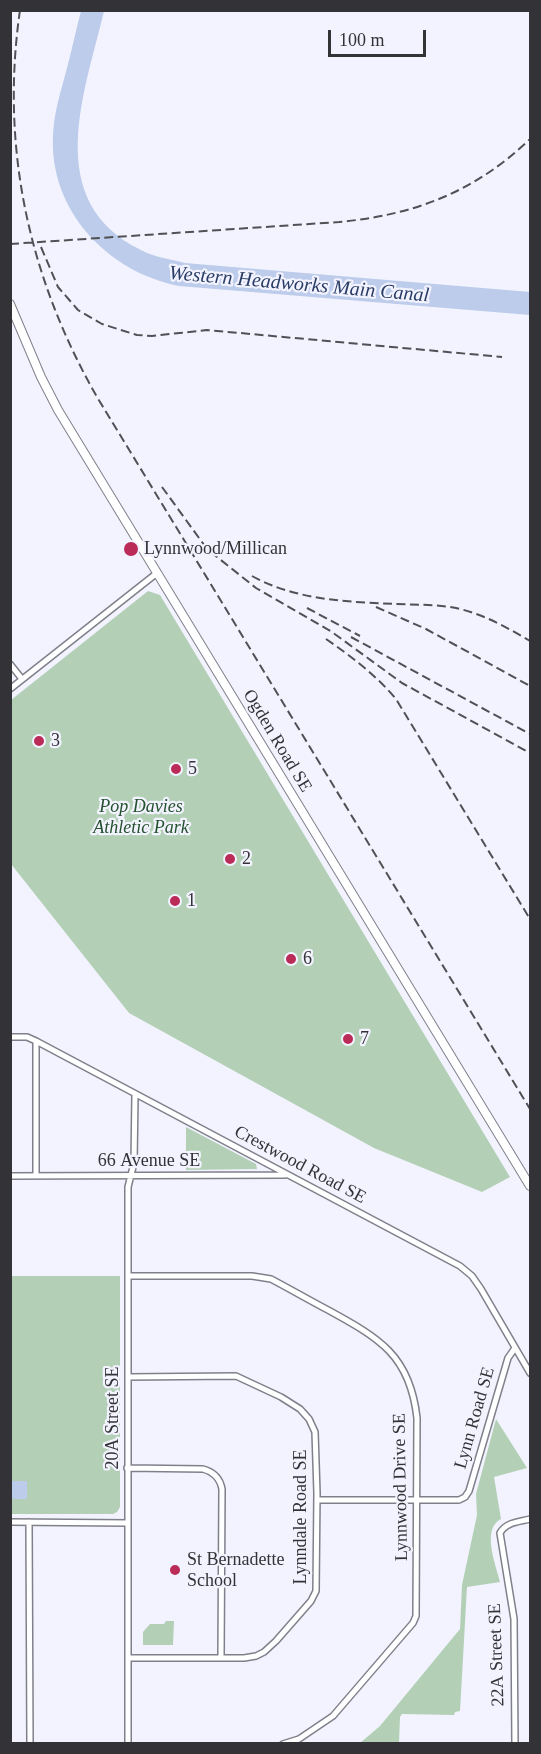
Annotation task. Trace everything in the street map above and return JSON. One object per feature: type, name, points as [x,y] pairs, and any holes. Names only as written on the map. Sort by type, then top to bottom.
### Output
[{"type":"street","name":"Ogden Road SE","points":[[10,304],[40,377],[58,410],[531,1186]]},
{"type":"street","points":[[10,688],[157,573]]},
{"type":"street","points":[[10,664],[22,679]]},
{"type":"street","name":"Crestwood Road SE","points":[[10,1037],[27,1037],[36,1041],[466,1270],[481,1289],[531,1373]]},
{"type":"street","points":[[36,1041],[36,1176]]},
{"type":"street","name":"20A Street SE","points":[[128,1743],[128,1187],[134,1163],[135,1094]]},
{"type":"street","name":"66 Avenue SE","points":[[10,1176],[287,1175]]},
{"type":"street","name":"Lynnwood Drive SE","points":[[128,1276],[265,1277],[376,1338],[399,1364],[408,1381],[417,1418],[417,1611],[413,1623],[333,1716],[300,1738],[284,1743]]},
{"type":"street","name":"Lynn Road SE","points":[[417,1500],[459,1500],[469,1491],[508,1358],[515,1348]]},
{"type":"street","name":"Lynndale Road SE","points":[[128,1377],[236,1376],[281,1397],[300,1409],[309,1419],[315,1432],[317,1500],[315,1596],[264,1652],[244,1658],[128,1658]]},
{"type":"street","points":[[127,1468],[203,1469],[211,1472],[219,1481],[222,1489],[221,1657]]},
{"type":"street","points":[[317,1500],[417,1500]]},
{"type":"street","name":"22A Street SE","points":[[515,1743],[514,1619],[500,1538],[502,1530],[508,1524],[531,1519]]},
{"type":"street","points":[[10,1522],[128,1522]]},
{"type":"street","points":[[29,1522],[30,1743]]},
{"type":"green space","name":"Pop Davies Athletic Park","points":[[148,591],[160,595],[510,1177],[482,1192],[374,1148],[129,1013],[11,864],[11,700]]},
{"type":"green space","points":[[186,1127],[256,1164],[257,1169],[186,1170]]},
{"type":"green space","points":[[11,1276],[120,1276],[120,1507],[113,1514],[11,1514]]},
{"type":"green space","points":[[496,1419],[527,1468],[494,1477],[501,1519],[495,1524],[491,1539],[500,1582],[467,1587],[460,1711],[455,1712],[454,1715],[402,1714],[399,1743],[360,1743],[380,1726],[460,1629],[462,1585],[477,1515],[476,1494]]},
{"type":"green space","points":[[166,1621],[174,1621],[173,1645],[143,1645],[143,1632],[150,1624],[164,1624]]},
{"type":"water","name":"Western Headworks Main Canal","points":[[81,11],[104,11],[81,109],[78,142],[80,174],[90,203],[110,229],[141,250],[185,263],[530,292],[530,315],[179,286],[153,279],[129,267],[107,252],[88,234],[72,212],[61,189],[54,163],[55,118]]},
{"type":"water","points":[[10,1481],[27,1481],[27,1499],[11,1499]]},
{"type":"railway","points":[[20,10],[15,61],[14,112],[18,162],[37,259],[53,306],[73,352],[97,397],[530,1109]]},
{"type":"railway","points":[[10,244],[339,222],[393,214],[418,207],[465,187],[488,173],[530,139]]},
{"type":"railway","points":[[41,247],[58,287],[78,310],[102,324],[137,335],[152,336],[207,330],[502,357]]},
{"type":"railway","points":[[162,487],[207,549],[256,588],[332,632],[402,683],[530,753]]},
{"type":"railway","points":[[252,576],[286,590],[322,598],[436,605],[460,609],[487,618],[530,641]]},
{"type":"railway","points":[[376,607],[426,629],[530,686]]},
{"type":"railway","points":[[307,608],[360,636]]},
{"type":"railway","points":[[351,637],[530,734]]},
{"type":"railway","points":[[326,639],[363,667],[396,699],[530,919]]},
{"type":"place","name":"Lynnwood/Millican","points":[[131,549]]},
{"type":"place","name":"3","points":[[39,741]]},
{"type":"place","name":"5","points":[[176,769]]},
{"type":"place","name":"2","points":[[230,859]]},
{"type":"place","name":"1","points":[[175,901]]},
{"type":"place","name":"6","points":[[291,959]]},
{"type":"place","name":"7","points":[[348,1039]]},
{"type":"place","name":"St Bernadette School","points":[[175,1570]]}]
